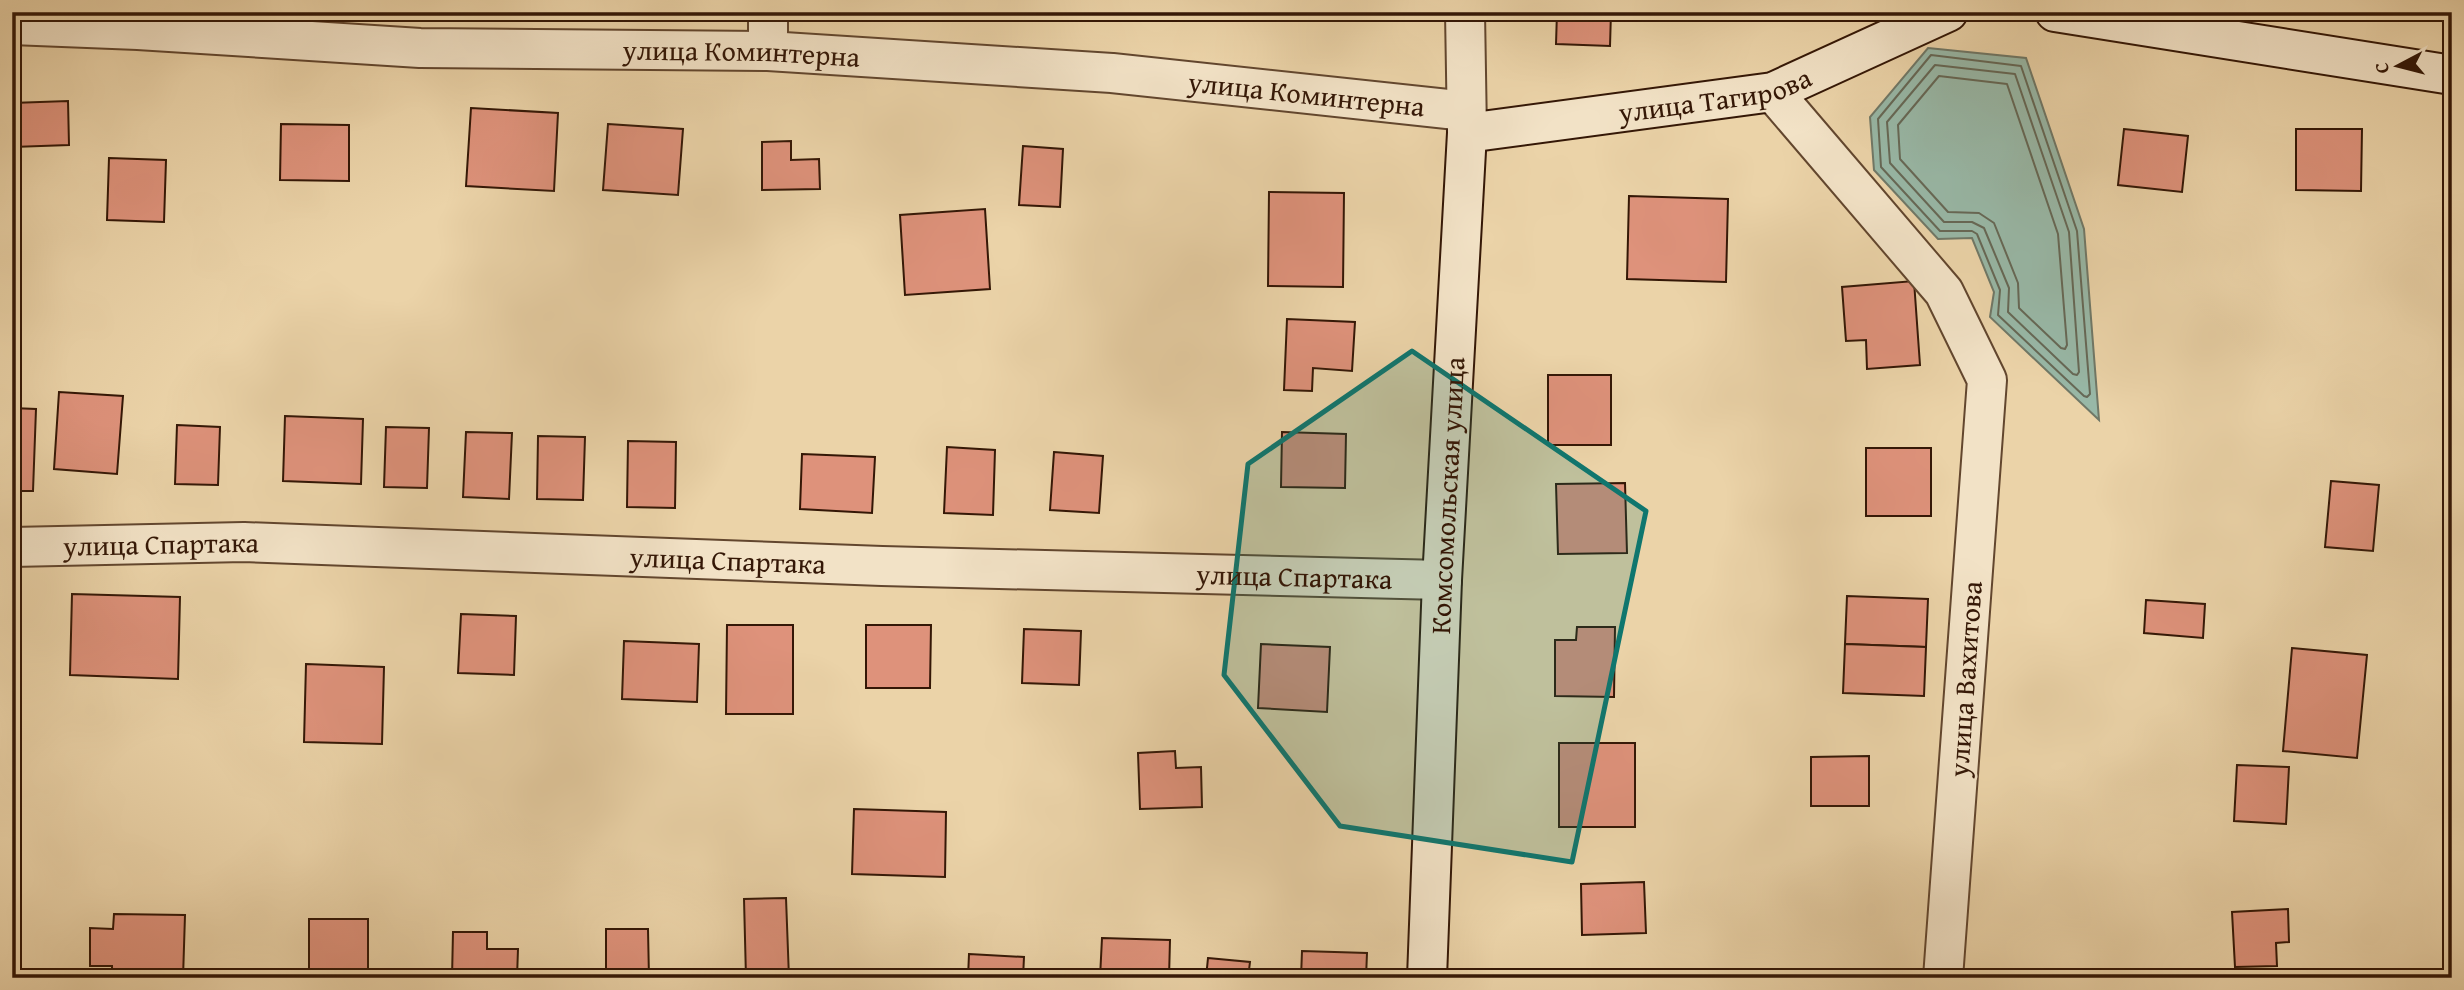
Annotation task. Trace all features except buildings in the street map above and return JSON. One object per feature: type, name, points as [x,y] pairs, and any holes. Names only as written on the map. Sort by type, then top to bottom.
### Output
[{"type":"street","points":[[768,12],[768,51]]},
{"type":"street","name":"Комсомольская улица","points":[[1427,978],[1442,580],[1466,122],[1465,12]]},
{"type":"street","name":"улица Тагирова","points":[[1466,122],[1773,92],[1948,12]]},
{"type":"street","points":[[2054,12],[2452,75]]},
{"type":"street","name":"улица Коминтерна","points":[[12,25],[420,48],[768,51],[1112,73],[1466,122]]},
{"type":"street","name":"улица Вахитова","points":[[1773,92],[1944,292],[1987,380],[1943,978]]},
{"type":"street","name":"улица Спартака","points":[[12,547],[244,542],[882,566],[1442,580]]},
{"type":"highlighted area","points":[[1412,351],[1646,511],[1572,862],[1340,826],[1224,675],[1248,464]]},
{"type":"water","points":[[1928,48],[2026,58],[2084,229],[2099,420],[1990,317],[1994,292],[1972,238],[1938,239],[1874,170],[1870,117]]}]
